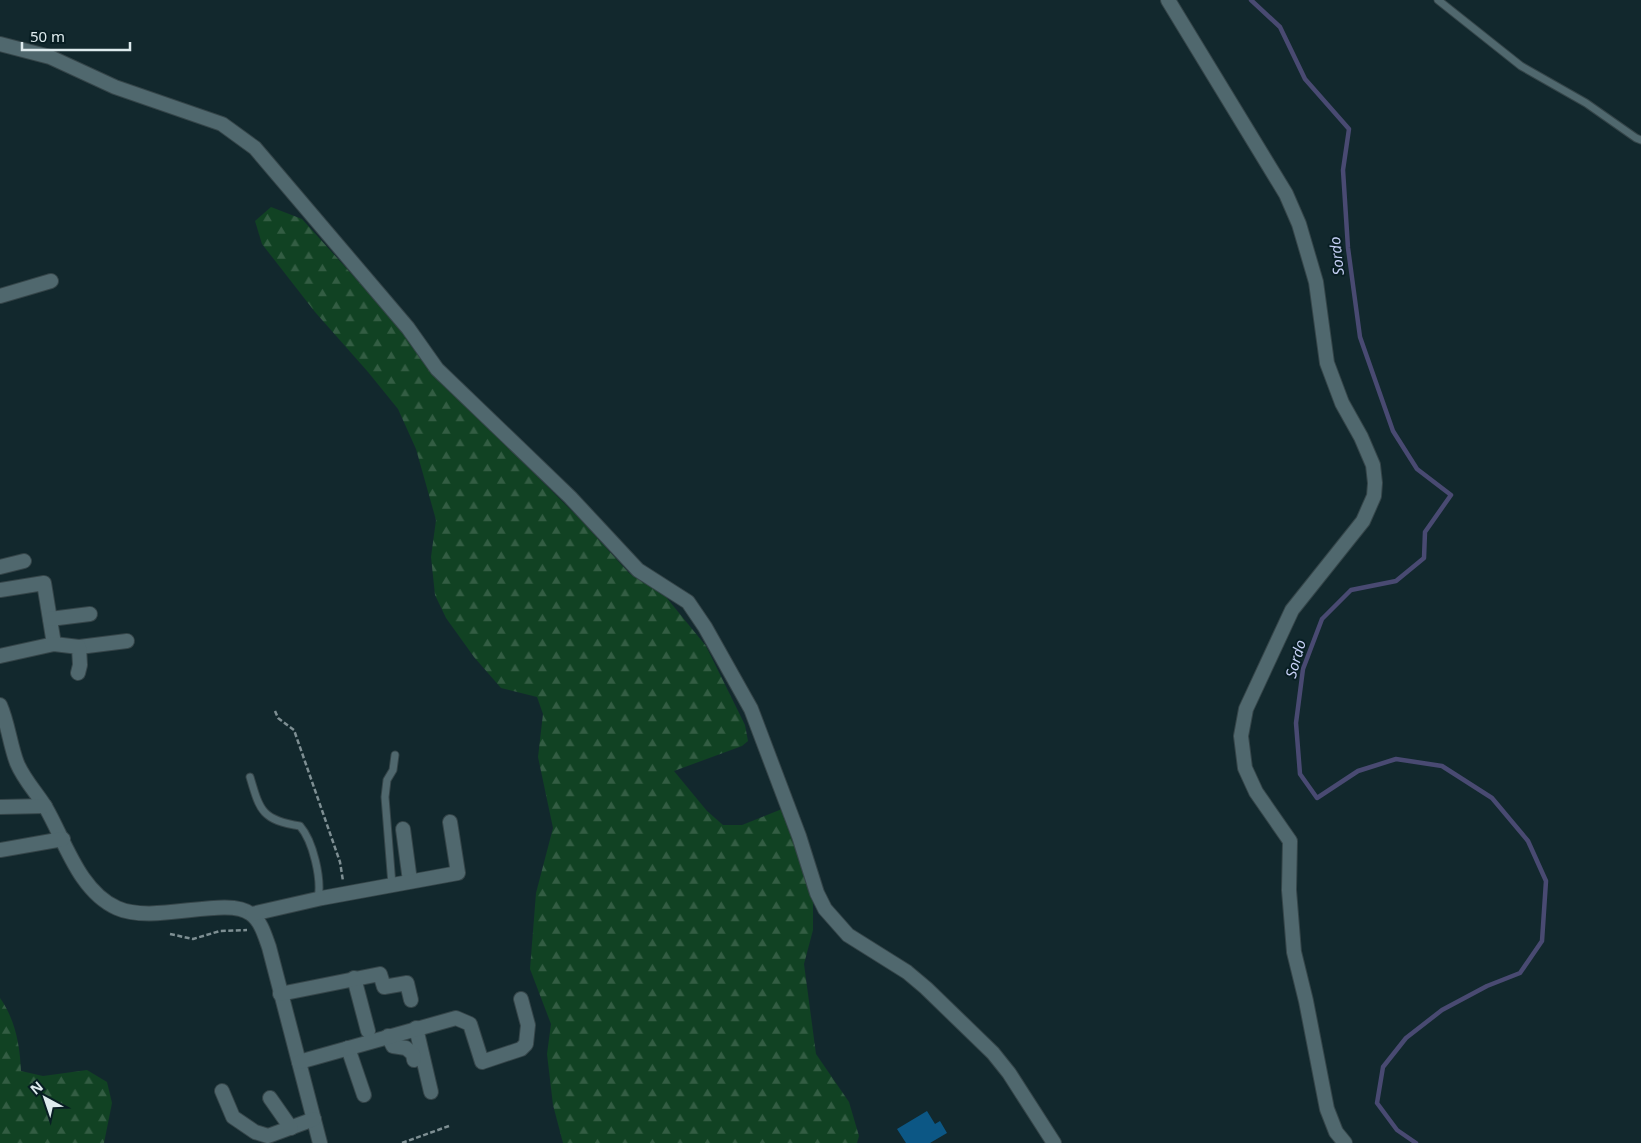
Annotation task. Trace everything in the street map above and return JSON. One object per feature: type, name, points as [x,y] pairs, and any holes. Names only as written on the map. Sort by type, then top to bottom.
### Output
[{"type":"street","points":[[1168,0],[1286,194],[1299,224],[1316,282],[1327,363],[1342,403],[1361,437],[1373,465],[1374,496],[1363,521],[1292,610],[1246,709],[1241,736],[1245,768],[1256,792],[1290,841],[1289,890],[1294,952],[1306,1001],[1327,1109],[1336,1132],[1344,1143]]},
{"type":"street","points":[[0,44],[50,57],[115,87],[222,124],[255,148],[408,328],[437,369],[570,497],[638,570],[688,602],[706,627],[751,709],[799,836],[817,893],[825,909],[848,935],[893,963],[926,988],[993,1053],[1009,1073],[1054,1143]]},
{"type":"street","points":[[0,296],[51,281]]},
{"type":"street","points":[[0,567],[24,561]]},
{"type":"street","points":[[0,590],[44,583],[54,644]]},
{"type":"street","points":[[50,619],[90,614]]},
{"type":"street","points":[[0,656],[54,644],[79,647],[127,641]]},
{"type":"street","points":[[78,673],[80,665],[79,647]]},
{"type":"street","points":[[0,705],[18,765],[45,806],[87,882],[102,898],[117,908],[139,914],[222,908],[241,910],[252,914],[410,880],[458,873],[450,822]]},
{"type":"street","points":[[0,807],[45,806]]},
{"type":"street","points":[[403,829],[410,880]]},
{"type":"street","points":[[0,850],[63,839]]},
{"type":"street","points":[[252,914],[260,926],[269,947],[320,1143]]},
{"type":"street","points":[[280,994],[380,974],[384,987],[407,983],[411,1000]]},
{"type":"street","points":[[354,978],[368,1031]]},
{"type":"street","points":[[299,1062],[456,1018],[470,1024],[482,1062],[521,1049],[526,1044],[528,1025],[521,999]]},
{"type":"street","points":[[416,1028],[431,1092]]},
{"type":"street","points":[[388,1036],[394,1046],[406,1048],[413,1054],[414,1060]]},
{"type":"street","points":[[348,1048],[364,1095]]},
{"type":"street","points":[[222,1091],[233,1117],[255,1132],[268,1136],[314,1119]]},
{"type":"street","points":[[270,1098],[291,1128]]},
{"type":"lane","points":[[1438,0],[1521,66],[1586,103],[1641,140]]},
{"type":"lane","points":[[392,885],[384,797],[387,780],[393,770],[395,755]]},
{"type":"lane","points":[[250,777],[259,807],[264,813],[286,824],[300,826],[306,833],[319,878],[318,899]]},
{"type":"path","points":[[275,711],[278,718],[294,730],[340,862],[344,895]]},
{"type":"path","points":[[170,934],[193,939],[220,931],[260,926]]},
{"type":"path","points":[[402,1143],[449,1126]]},
{"type":"green space","points":[[271,207],[302,219],[402,330],[423,361],[442,382],[579,518],[629,573],[666,597],[706,646],[745,725],[748,741],[742,746],[674,771],[707,811],[723,825],[742,825],[782,809],[813,896],[813,930],[804,964],[816,1054],[849,1102],[859,1136],[857,1143],[563,1143],[553,1105],[547,1054],[551,1024],[530,969],[536,893],[553,828],[538,757],[543,714],[537,697],[501,688],[474,657],[446,618],[435,595],[431,557],[436,520],[416,449],[398,409],[315,312],[262,244],[255,221]]},
{"type":"green space","points":[[0,998],[16,1033],[21,1071],[43,1076],[87,1070],[107,1082],[112,1103],[104,1143],[0,1143]]},
{"type":"building","points":[[927,1111],[935,1124],[940,1121],[947,1133],[930,1143],[906,1143],[897,1129]]},
{"type":"waterway","name":"Sordo","points":[[1251,0],[1280,27],[1305,79],[1349,129],[1343,170],[1348,248],[1360,337],[1393,431],[1417,469],[1451,495],[1425,532],[1424,558],[1396,581],[1351,590],[1322,619],[1303,669],[1296,723],[1300,774],[1317,798],[1358,771],[1396,759],[1442,766],[1492,798],[1528,841],[1546,881],[1542,941],[1520,973],[1487,986],[1442,1010],[1406,1038],[1383,1067],[1377,1103],[1397,1130],[1416,1143]]}]
